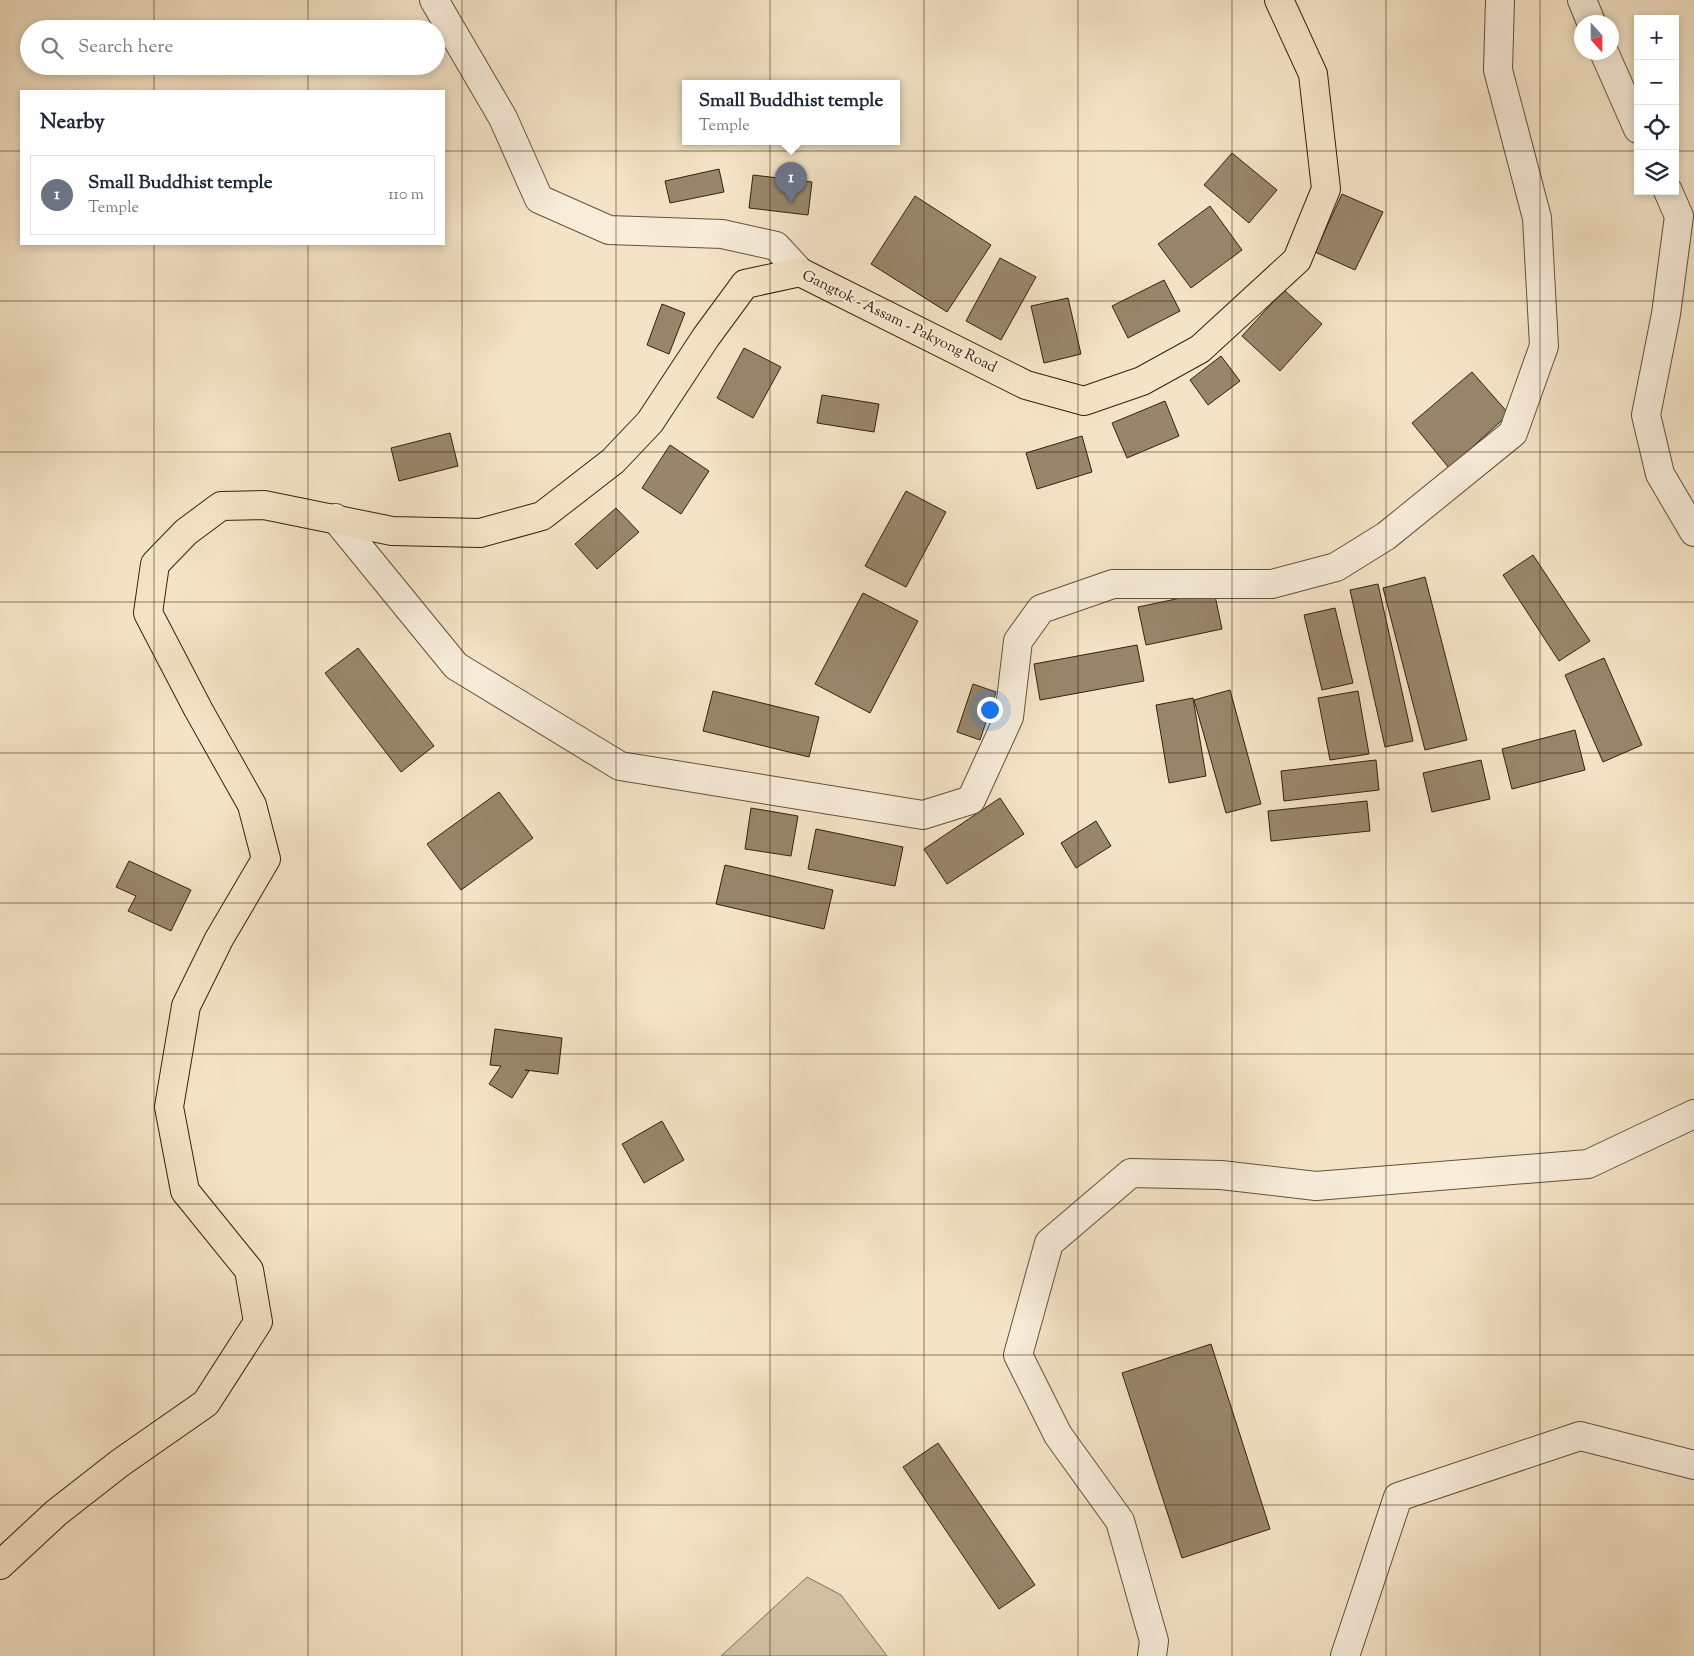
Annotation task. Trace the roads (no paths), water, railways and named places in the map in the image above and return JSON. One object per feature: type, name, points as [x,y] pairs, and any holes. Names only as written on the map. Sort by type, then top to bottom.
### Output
[{"type":"main road","name":"Gangtok - Assam - Pakyong Road","points":[[0,1566],[56,1513],[120,1463],[206,1403],[258,1322],[248,1270],[185,1191],[169,1108],[186,1006],[219,939],[266,859],[252,804],[198,709],[148,613],[155,564],[186,532],[221,506],[264,505],[392,531],[480,534],[542,516],[613,461],[650,422],[706,337],[745,284],[800,272],[1026,385],[1084,401],[1142,380],[1200,349],[1296,260],[1326,189],[1313,74],[1279,0]]},
{"type":"street","points":[[434,0],[503,118],[539,199],[609,230],[722,234],[776,246],[800,272]]},
{"type":"street","points":[[335,518],[456,666],[620,766],[923,815],[971,800],[1009,717],[1018,641],[1041,609],[1113,584],[1272,584],[1336,567],[1386,536],[1512,433],[1544,346],[1537,218],[1498,70],[1500,0]]},
{"type":"street","points":[[1582,0],[1588,15]]},
{"type":"street","points":[[1608,60],[1634,120]]},
{"type":"street","points":[[1670,195],[1680,216],[1666,314],[1646,415],[1660,474],[1694,532]]},
{"type":"street","points":[[1152,1656],[1154,1641],[1120,1522],[1058,1435],[1018,1354],[1049,1243],[1131,1173],[1221,1175],[1316,1186],[1588,1164],[1694,1114]]},
{"type":"street","points":[[1345,1656],[1398,1497],[1580,1436],[1694,1465]]},
{"type":"place","name":"Small Buddhist temple","points":[[791,203]]}]
